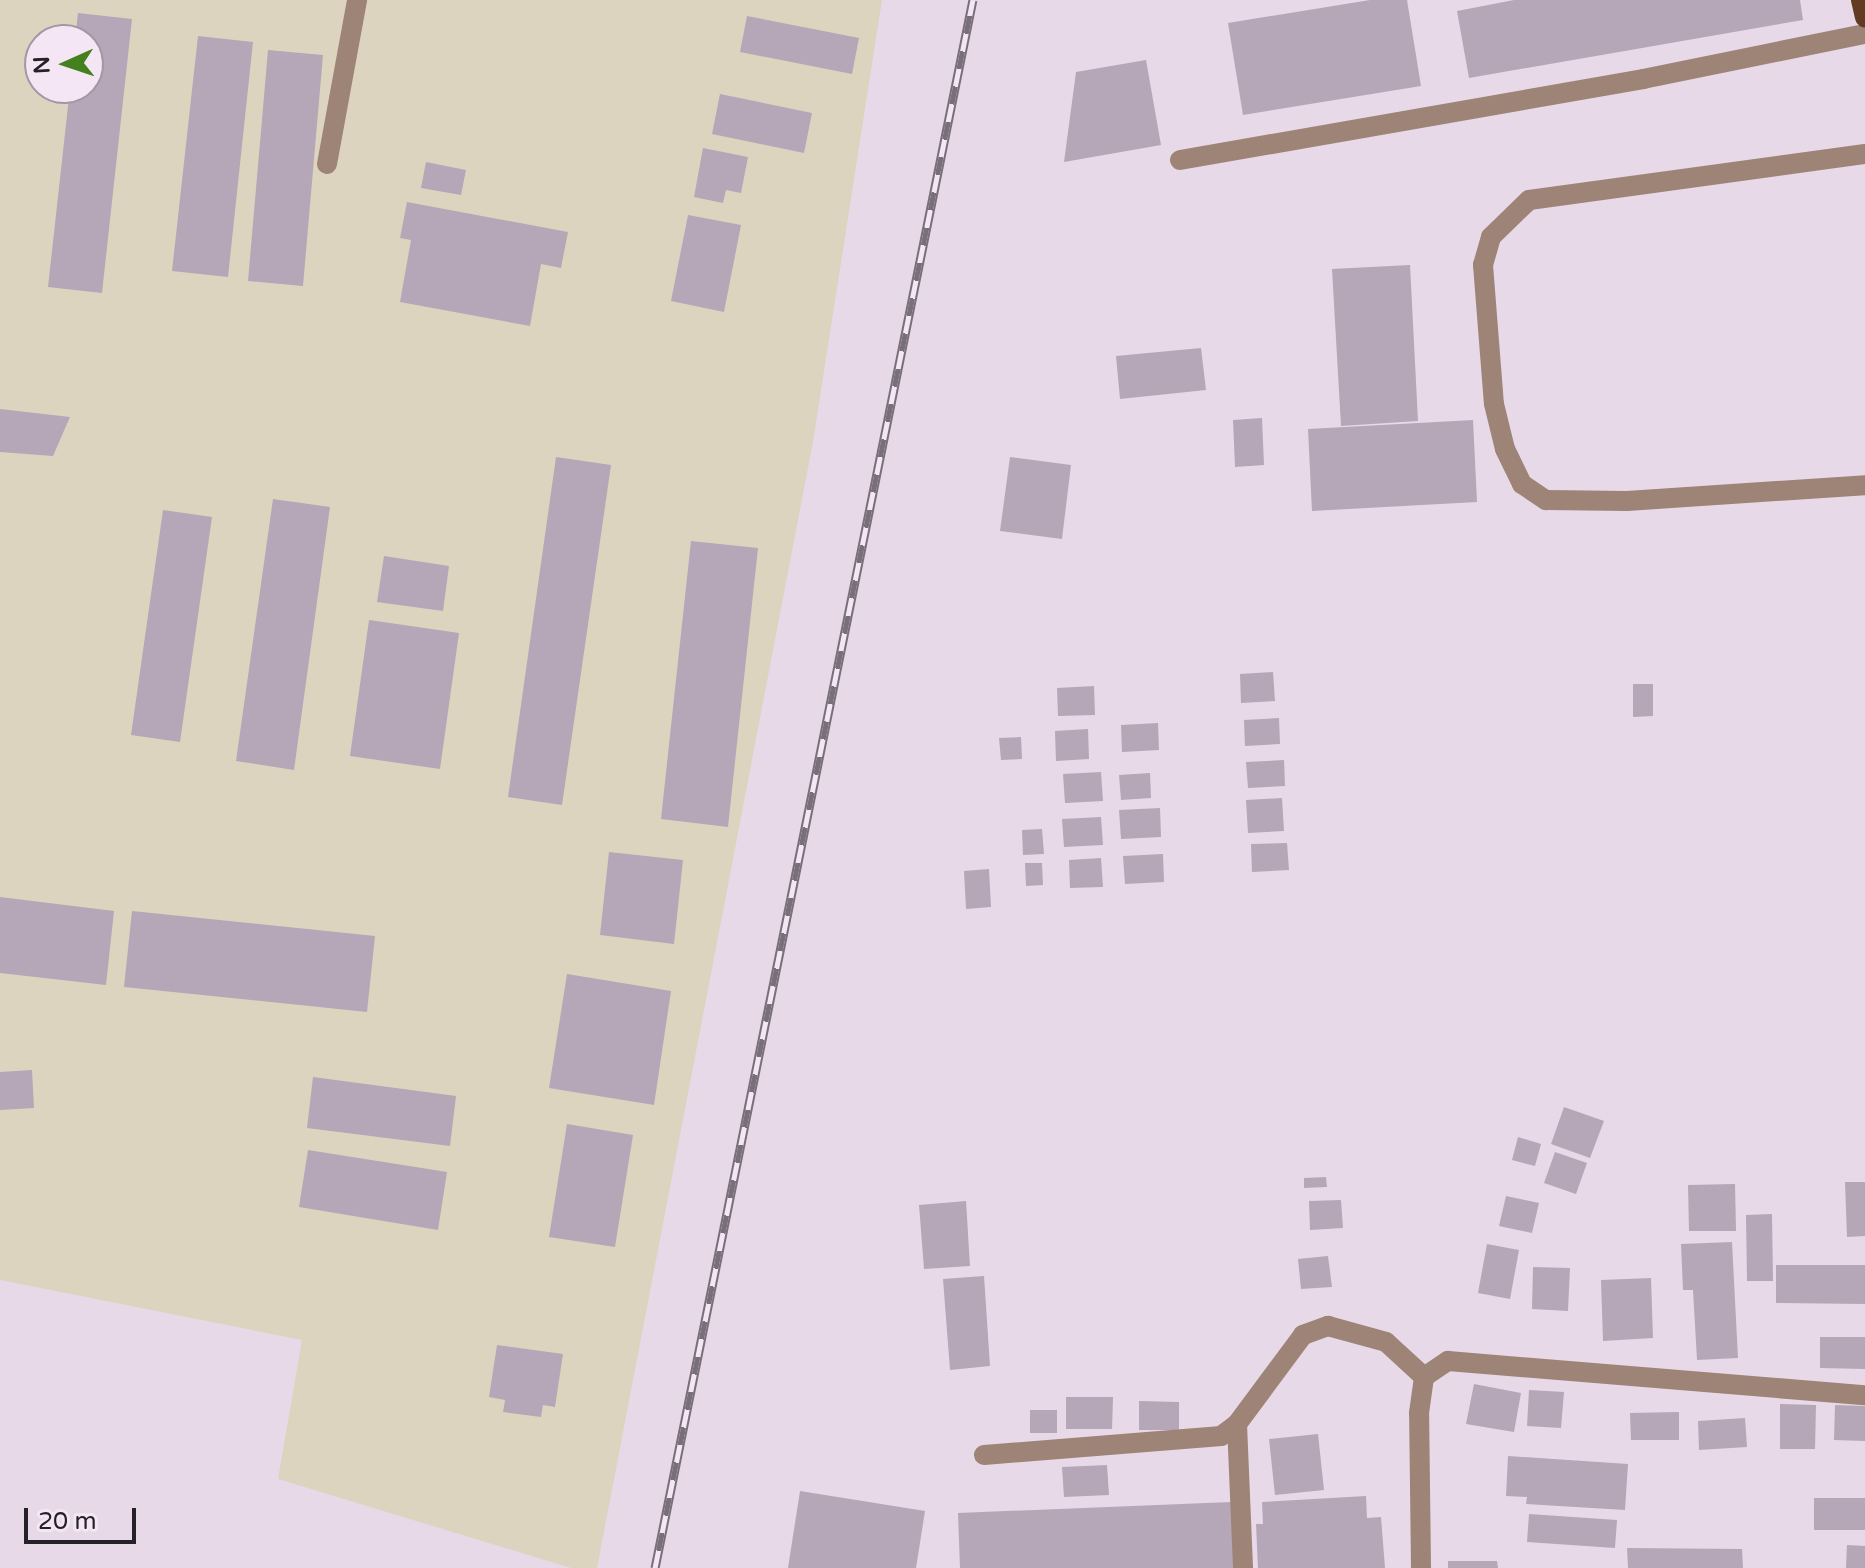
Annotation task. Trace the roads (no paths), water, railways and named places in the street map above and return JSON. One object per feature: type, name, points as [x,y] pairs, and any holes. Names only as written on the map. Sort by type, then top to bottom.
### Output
[{"type":"main road","points":[[1861,0],[1865,18]]},
{"type":"street","points":[[327,164],[357,0]]},
{"type":"street","points":[[1180,160],[1643,79],[1865,34]]},
{"type":"street","points":[[1865,154],[1529,200],[1491,237],[1483,265],[1493,389],[1505,449],[1522,484],[1546,500],[1627,501],[1865,485]]},
{"type":"street","points":[[984,1455],[1221,1436],[1237,1424],[1303,1335],[1328,1326],[1386,1342],[1424,1377]]},
{"type":"street","points":[[1421,1568],[1419,1413],[1424,1377],[1448,1361],[1865,1395]]},
{"type":"street","points":[[1237,1424],[1243,1568]]},
{"type":"railway","points":[[655,1568],[973,0]]}]
